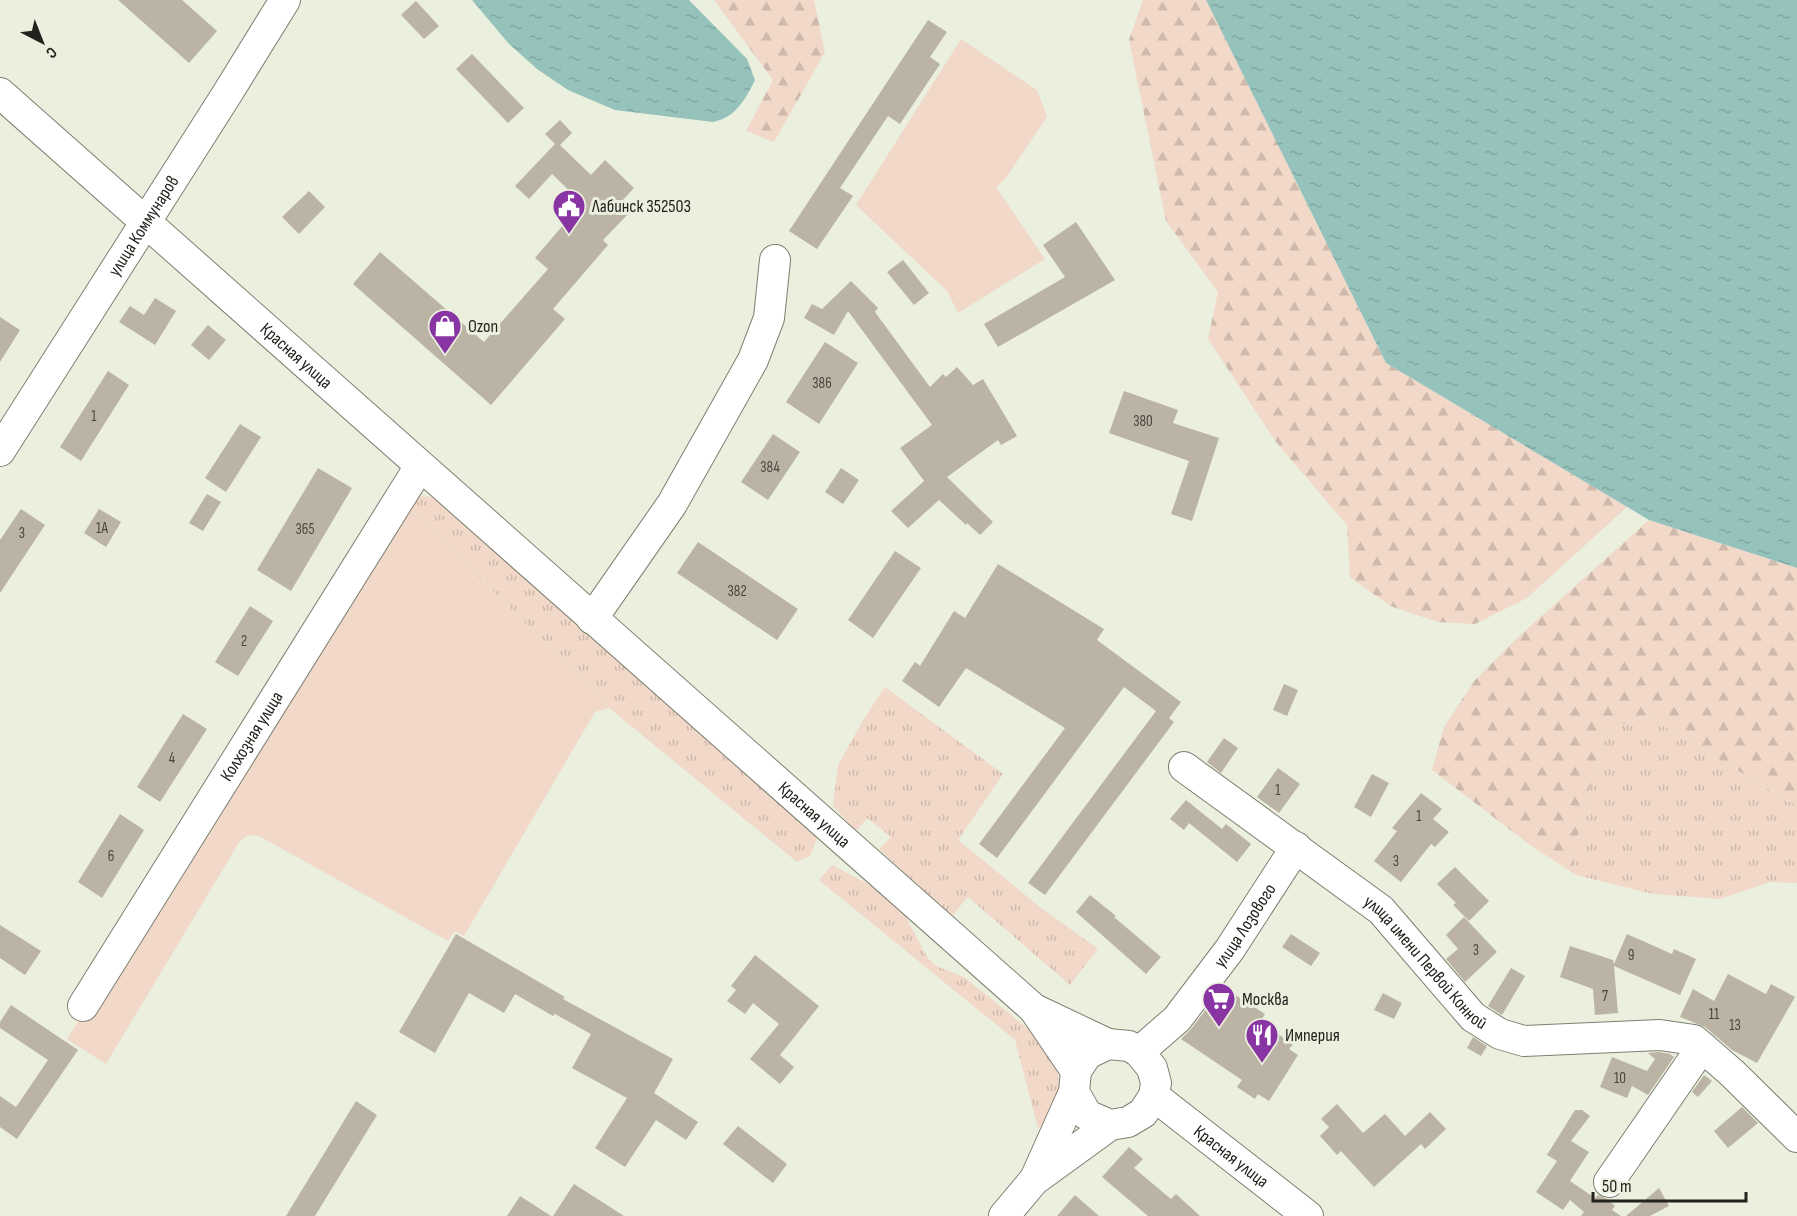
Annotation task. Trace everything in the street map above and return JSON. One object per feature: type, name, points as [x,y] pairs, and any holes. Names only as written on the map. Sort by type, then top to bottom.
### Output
[{"type":"street","name":"улица Коммунаров","points":[[0,451],[285,0]]},
{"type":"street","name":"Красная улица","points":[[0,93],[1034,1009],[1108,1044],[1129,1046],[1140,1052]]},
{"type":"street","points":[[592,619],[672,504],[753,360],[769,318],[775,260]]},
{"type":"street","name":"Колхозная улица","points":[[83,1006],[420,466]]},
{"type":"street","name":"улица имени Первой Конной","points":[[1184,767],[1381,910],[1473,1017],[1500,1034],[1524,1041],[1660,1035],[1694,1041],[1732,1073],[1797,1137]]},
{"type":"street","name":"улица Лозового","points":[[1140,1052],[1177,1019],[1230,949],[1296,847]]},
{"type":"street","name":"Красная улица","points":[[1034,1009],[1075,1082],[1087,1115],[1110,1125]]},
{"type":"street","points":[[1035,1179],[1087,1054],[1108,1044]]},
{"type":"street","points":[[1609,1182],[1702,1047]]},
{"type":"street","points":[[1004,1216],[1035,1179],[1110,1125],[1128,1122],[1143,1113],[1154,1096],[1156,1083],[1152,1068],[1140,1052]]},
{"type":"street","name":"Красная улица","points":[[1154,1096],[1308,1216]]},
{"type":"green space","points":[[714,0],[814,0],[825,52],[774,142],[746,131],[773,80]]},
{"type":"green space","points":[[1143,0],[1206,0],[1386,363],[1627,507],[1527,598],[1475,624],[1438,622],[1390,606],[1350,577],[1347,525],[1276,442],[1208,339],[1218,292],[1166,221],[1129,40]]},
{"type":"green space","points":[[961,39],[1037,90],[1047,117],[1005,179],[996,187],[1045,259],[958,313],[947,291],[856,205]]},
{"type":"green space","points":[[415,496],[436,497],[817,838],[810,856],[797,862],[609,708],[405,502]]},
{"type":"green space","points":[[405,502],[609,708],[595,712],[464,936],[455,931],[448,941],[259,836],[248,835],[240,841],[106,1064],[67,1039]]},
{"type":"green space","points":[[1649,520],[1797,568],[1797,806],[1645,715],[1604,732],[1572,859],[1576,875],[1530,845],[1432,770],[1444,727],[1475,680],[1517,638]]},
{"type":"green space","points":[[885,687],[1003,774],[958,840],[1040,907],[1098,949],[1070,985],[968,897],[951,917],[879,849],[891,837],[867,818],[856,831],[833,806],[838,765]]},
{"type":"green space","points":[[1645,715],[1797,806],[1797,883],[1770,882],[1720,899],[1653,894],[1576,875],[1572,859],[1604,732]]},
{"type":"green space","points":[[832,865],[868,884],[901,908],[927,957],[936,966],[964,977],[1036,1035],[1056,1066],[1063,1098],[1053,1120],[1038,1128],[1015,1040],[819,880]]},
{"type":"water","points":[[472,0],[689,0],[747,59],[755,80],[743,101],[733,112],[713,122],[615,110],[568,90],[537,69],[509,44]]},
{"type":"water","points":[[1206,0],[1797,0],[1797,568],[1649,520],[1386,363]]},
{"type":"building","points":[[118,0],[182,0],[217,31],[189,63]]},
{"type":"building","points":[[416,1],[439,26],[424,39],[401,15]]},
{"type":"building","points":[[928,20],[947,32],[930,57],[940,64],[900,124],[888,116],[840,188],[853,196],[817,249],[789,231]]},
{"type":"building","points":[[472,54],[524,108],[508,123],[456,69]]},
{"type":"building","points":[[560,120],[572,133],[560,145],[591,175],[605,160],[634,188],[620,203],[630,212],[603,240],[608,245],[553,309],[565,319],[491,405],[353,284],[380,252],[484,342],[548,269],[535,258],[582,203],[552,174],[529,199],[515,186],[555,144],[545,134]]},
{"type":"building","points":[[309,191],[325,207],[299,234],[282,217]]},
{"type":"building","points":[[1076,222],[1115,280],[998,347],[984,324],[1065,277],[1043,245]]},
{"type":"building","points":[[903,260],[929,293],[914,305],[887,272]]},
{"type":"building","points":[[851,281],[878,308],[875,312],[930,387],[943,374],[946,377],[957,367],[973,385],[983,379],[1017,436],[1001,445],[998,440],[947,477],[993,522],[980,535],[939,500],[908,528],[891,511],[924,481],[900,448],[932,425],[848,311],[834,335],[804,318],[812,304],[822,309]]},
{"type":"building","points":[[155,298],[176,311],[155,345],[119,322],[130,306],[144,315]]},
{"type":"building","points":[[0,317],[20,330],[0,362]]},
{"type":"building","points":[[208,325],[226,340],[209,360],[191,345]]},
{"type":"building","points":[[825,342],[858,363],[819,424],[786,402]]},
{"type":"building","points":[[108,371],[129,385],[81,461],[60,447]]},
{"type":"building","points":[[1124,391],[1178,410],[1173,423],[1219,438],[1192,521],[1171,514],[1189,461],[1109,433]]},
{"type":"building","points":[[240,424],[261,437],[226,492],[205,478]]},
{"type":"building","points":[[773,434],[800,452],[768,500],[741,482]]},
{"type":"building","points":[[318,468],[352,488],[291,591],[257,570]]},
{"type":"building","points":[[841,468],[859,480],[843,504],[825,492]]},
{"type":"building","points":[[207,494],[221,502],[203,531],[189,523]]},
{"type":"building","points":[[21,509],[45,525],[0,593],[0,540]]},
{"type":"building","points":[[99,509],[121,522],[106,547],[84,533]]},
{"type":"building","points":[[698,542],[798,609],[777,640],[677,573]]},
{"type":"building","points":[[895,551],[921,568],[873,638],[848,620]]},
{"type":"building","points":[[998,564],[1104,629],[1097,640],[1181,702],[1169,718],[1174,722],[1045,895],[1028,883],[1156,711],[1124,687],[997,858],[979,844],[1065,728],[966,668],[939,707],[902,681],[915,662],[920,666],[954,611],[965,618]]},
{"type":"building","points":[[250,606],[273,621],[238,676],[215,662]]},
{"type":"building","points":[[1284,684],[1298,690],[1287,716],[1273,710]]},
{"type":"building","points":[[183,714],[207,729],[160,802],[137,787]]},
{"type":"building","points":[[1224,738],[1238,748],[1221,773],[1207,762]]},
{"type":"building","points":[[1278,768],[1300,784],[1279,813],[1257,797]]},
{"type":"building","points":[[1372,774],[1389,783],[1371,817],[1354,807]]},
{"type":"building","points":[[1421,793],[1442,809],[1433,819],[1449,832],[1435,847],[1431,844],[1401,882],[1374,861],[1397,831],[1392,828]]},
{"type":"building","points":[[1186,800],[1222,829],[1226,824],[1251,844],[1237,862],[1189,823],[1184,830],[1170,819]]},
{"type":"building","points":[[120,814],[144,830],[102,898],[78,882]]},
{"type":"building","points":[[1455,867],[1489,901],[1469,921],[1453,905],[1456,903],[1437,884]]},
{"type":"building","points":[[1090,895],[1161,957],[1146,974],[1076,912]]},
{"type":"building","points":[[1464,917],[1497,952],[1465,982],[1446,959],[1458,949],[1446,935]]},
{"type":"building","points":[[0,925],[41,951],[25,975],[0,958]]},
{"type":"building","points":[[456,934],[565,997],[563,999],[673,1059],[654,1093],[698,1122],[686,1140],[656,1120],[625,1167],[595,1148],[627,1098],[572,1068],[591,1034],[515,994],[504,1013],[469,993],[435,1053],[399,1032]]},
{"type":"building","points":[[1291,934],[1320,953],[1311,966],[1282,947]]},
{"type":"building","points":[[1627,934],[1672,954],[1674,949],[1696,959],[1680,995],[1614,966],[1618,1013],[1595,1015],[1593,989],[1560,977],[1570,946],[1613,960],[1614,964]]},
{"type":"building","points":[[755,955],[819,1006],[780,1055],[794,1067],[780,1084],[750,1059],[779,1024],[753,1003],[745,1014],[727,1001],[736,990],[731,986]]},
{"type":"building","points":[[1511,968],[1525,976],[1502,1015],[1488,1006]]},
{"type":"building","points":[[1728,974],[1766,994],[1771,984],[1795,997],[1757,1063],[1732,1050],[1705,1027],[1680,1017],[1693,989],[1714,1001]]},
{"type":"building","points":[[1223,987],[1265,1014],[1260,1022],[1293,1044],[1289,1049],[1298,1055],[1269,1101],[1258,1094],[1255,1099],[1237,1087],[1242,1080],[1181,1039]]},
{"type":"building","points":[[1383,993],[1402,1003],[1394,1019],[1374,1010]]},
{"type":"building","points":[[11,1005],[78,1050],[17,1139],[0,1127],[0,1096],[16,1107],[48,1060],[0,1028],[0,1022]]},
{"type":"building","points":[[1473,1037],[1487,1046],[1481,1056],[1467,1048]]},
{"type":"building","points":[[1659,1052],[1674,1057],[1648,1095],[1632,1086],[1627,1098],[1600,1087],[1612,1057],[1647,1071],[1655,1059],[1648,1053]]},
{"type":"building","points":[[1704,1075],[1712,1081],[1698,1097],[1692,1092]]},
{"type":"building","points":[[356,1101],[377,1115],[315,1216],[286,1216]]},
{"type":"building","points":[[1337,1104],[1363,1133],[1385,1114],[1405,1136],[1430,1112],[1446,1129],[1425,1149],[1421,1144],[1374,1187],[1341,1151],[1337,1155],[1320,1136],[1329,1127],[1321,1119]]},
{"type":"building","points":[[1742,1107],[1758,1123],[1728,1148],[1714,1131]]},
{"type":"building","points":[[1575,1110],[1582,1110],[1590,1116],[1571,1141],[1589,1152],[1570,1181],[1595,1198],[1598,1195],[1607,1199],[1615,1206],[1612,1210],[1621,1216],[1581,1216],[1584,1212],[1570,1200],[1563,1210],[1536,1192],[1557,1161],[1547,1155]]},
{"type":"building","points":[[738,1126],[787,1164],[773,1183],[723,1144]]},
{"type":"building","points":[[1129,1147],[1143,1159],[1134,1168],[1171,1199],[1176,1194],[1200,1216],[1148,1216],[1102,1177]]},
{"type":"building","points":[[574,1184],[624,1216],[553,1216]]},
{"type":"building","points":[[1659,1188],[1669,1206],[1650,1216],[1626,1216]]},
{"type":"building","points":[[1075,1195],[1099,1216],[1057,1216]]},
{"type":"building","points":[[520,1196],[551,1216],[507,1216]]},
{"type":"place","name":"Лабинск 352503","points":[[569,235]]},
{"type":"place","name":"Ozon","points":[[445,355]]},
{"type":"place","name":"Москва","points":[[1219,1028]]},
{"type":"place","name":"Империя","points":[[1262,1064]]}]
